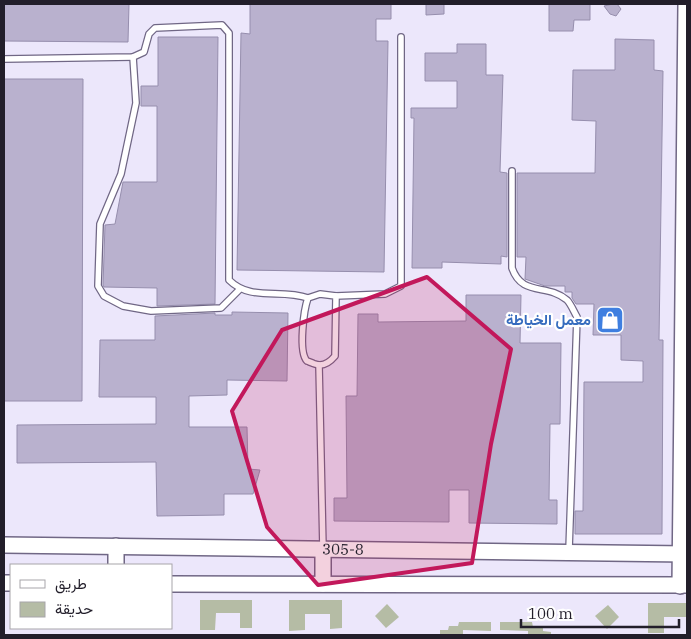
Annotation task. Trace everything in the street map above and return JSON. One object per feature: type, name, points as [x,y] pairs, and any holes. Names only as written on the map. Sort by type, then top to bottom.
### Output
[{"type":"street","points":[[172,584],[683,585],[686,4]]},
{"type":"street","name":"305-8","points":[[4,545],[684,554]]},
{"type":"street","points":[[116,546],[116,564]]},
{"type":"street","points":[[323,549],[323,584]]},
{"type":"lane","points":[[4,60],[133,58],[144,52],[149,34],[155,28],[222,25],[229,32],[229,280],[239,290],[250,293],[294,293],[308,298],[320,294],[336,296],[385,294],[401,286],[401,37]]},
{"type":"lane","points":[[133,58],[136,103],[121,174],[100,224],[98,286],[104,296],[123,306],[151,310],[221,308],[239,290]]},
{"type":"lane","points":[[512,171],[512,268],[516,278],[526,287],[549,291],[567,300],[578,317],[569,552]]},
{"type":"lane","points":[[308,298],[304,309],[303,353],[308,361],[319,366],[330,363],[335,356],[336,296]]},
{"type":"lane","points":[[319,366],[323,549]]},
{"type":"highlighted area","points":[[427,277],[511,349],[491,444],[472,563],[318,585],[267,527],[232,411],[282,330]]},
{"type":"green space","points":[[200,600],[252,600],[252,628],[240,628],[240,613],[216,613],[215,630],[200,630]]},
{"type":"green space","points":[[289,600],[342,600],[342,628],[330,629],[330,614],[305,614],[305,630],[289,631]]},
{"type":"green space","points":[[648,603],[687,603],[687,617],[664,617],[664,633],[648,633]]},
{"type":"green space","points":[[387,604],[399,617],[386,628],[375,616]]},
{"type":"green space","points":[[608,605],[619,617],[607,629],[595,616]]},
{"type":"green space","points":[[459,622],[491,622],[491,631],[463,630],[463,635],[440,635],[440,630],[448,630],[449,626],[458,626]]},
{"type":"green space","points":[[500,622],[532,622],[533,627],[543,627],[543,631],[551,632],[551,635],[528,635],[528,631],[500,630]]},
{"type":"building","points":[[4,4],[129,4],[128,42],[4,41]]},
{"type":"building","points":[[250,4],[391,4],[391,19],[376,19],[376,41],[388,41],[384,272],[237,270],[241,33],[250,34]]},
{"type":"building","points":[[426,4],[444,4],[444,14],[426,15]]},
{"type":"building","points":[[549,4],[590,4],[590,20],[574,20],[573,31],[549,31]]},
{"type":"building","points":[[617,4],[621,9],[616,16],[610,14],[604,6]]},
{"type":"building","points":[[158,37],[218,37],[215,304],[157,306],[157,288],[104,287],[103,285],[105,225],[115,224],[123,182],[157,182],[157,106],[141,106],[141,86],[158,86]]},
{"type":"building","points":[[615,39],[654,40],[654,70],[663,71],[659,340],[663,340],[662,534],[575,534],[575,511],[583,511],[584,382],[643,382],[643,361],[621,360],[621,335],[593,335],[594,304],[576,304],[572,298],[572,292],[565,292],[565,286],[545,286],[525,279],[526,257],[517,257],[517,173],[595,173],[596,121],[572,120],[573,70],[615,70]]},
{"type":"building","points":[[457,44],[486,44],[486,75],[503,75],[500,172],[507,173],[507,257],[501,256],[501,264],[442,262],[442,268],[412,268],[414,118],[411,118],[411,108],[457,108],[457,81],[425,81],[425,53],[457,53]]},
{"type":"building","points":[[4,79],[83,79],[82,401],[4,401]]},
{"type":"building","points":[[466,295],[521,295],[520,343],[561,343],[560,424],[550,424],[549,500],[557,500],[557,524],[469,523],[469,490],[449,490],[449,522],[334,521],[334,498],[347,498],[346,396],[357,396],[358,314],[378,314],[378,322],[466,321]]},
{"type":"building","points":[[232,312],[288,313],[287,381],[227,380],[227,395],[189,396],[189,427],[247,427],[248,469],[260,470],[253,494],[224,494],[224,515],[157,516],[156,462],[17,463],[17,425],[156,424],[156,397],[99,397],[100,340],[155,340],[155,316],[215,313],[215,315],[232,315]]},
{"type":"place","name":"معمل الخياطة","points":[[610,320]]}]
